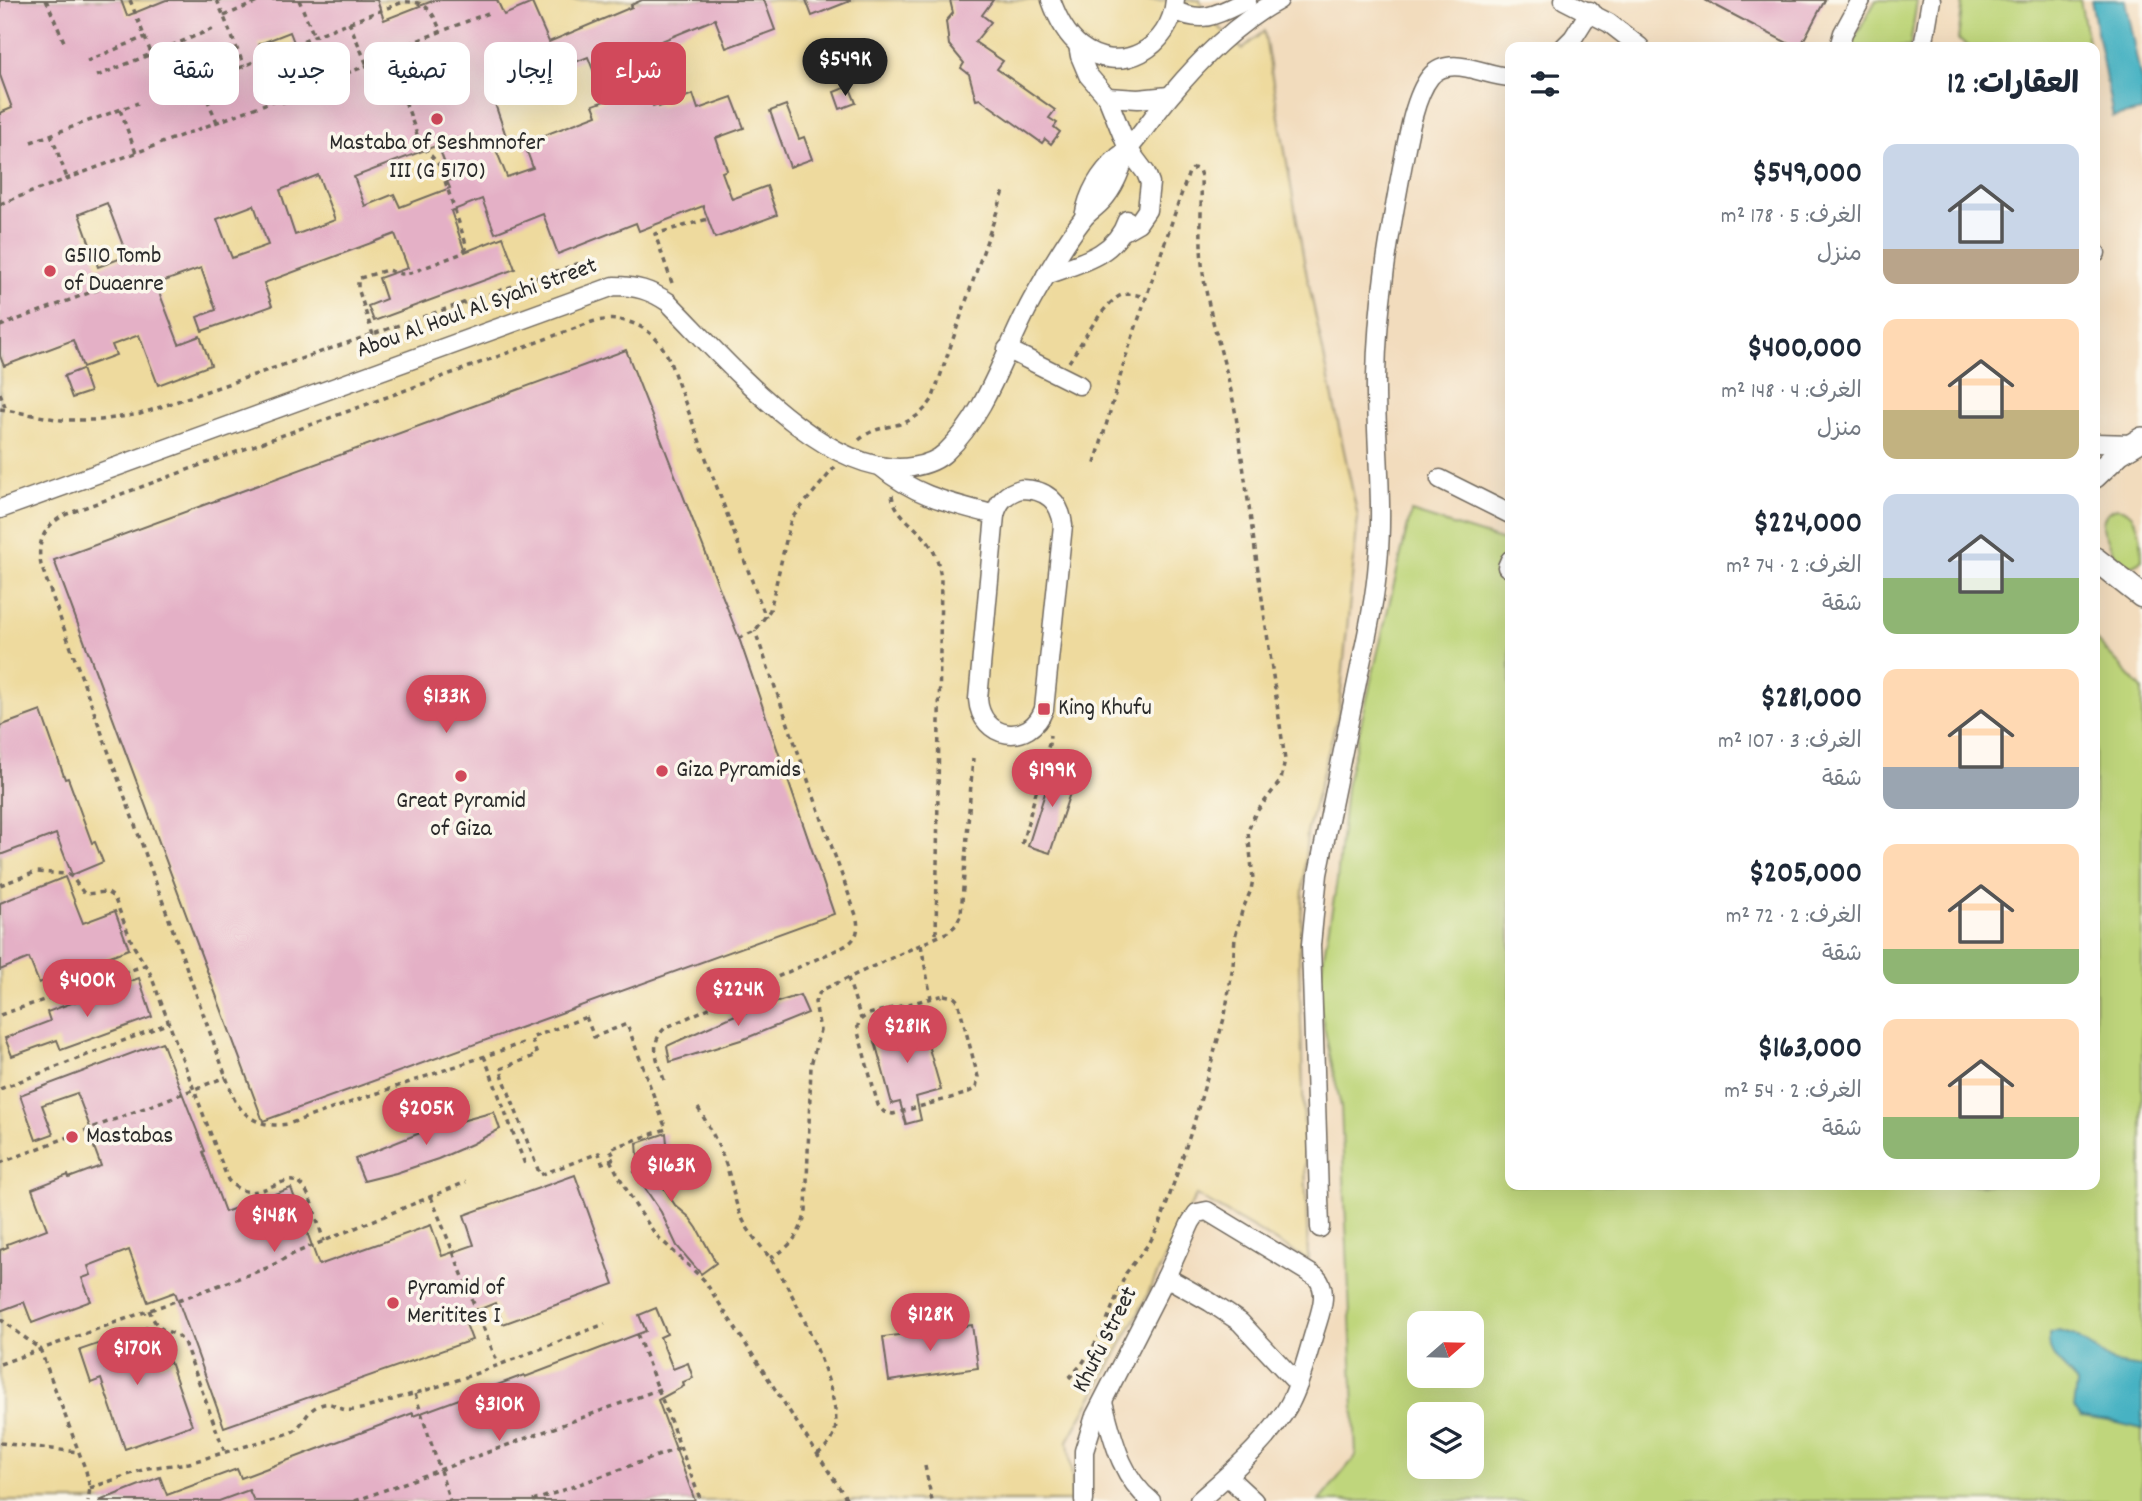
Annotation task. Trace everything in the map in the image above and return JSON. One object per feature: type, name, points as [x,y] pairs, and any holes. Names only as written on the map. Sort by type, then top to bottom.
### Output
[{"type":"main road","points":[[2100,472],[2119,453],[2137,442]]},
{"type":"main road","points":[[2100,563],[2142,596]]},
{"type":"street","points":[[1051,0],[1064,27],[1079,45],[1109,58],[1131,56],[1151,47],[1166,31],[1175,5],[1191,17],[1205,18],[1247,0]]},
{"type":"street","name":"Abou Al Houl Al Syahi Street","points":[[0,509],[614,286],[634,286],[653,291],[668,302],[774,408],[805,431],[846,455],[879,466],[900,469],[923,466],[943,455],[959,438],[986,397],[1007,349],[1046,275],[1084,217],[1094,186],[1108,167],[1128,149],[1169,96],[1223,40],[1247,20],[1279,0]]},
{"type":"street","points":[[1564,0],[1609,23],[1634,42]]},
{"type":"street","points":[[1840,42],[1861,0]]},
{"type":"street","points":[[1924,42],[1931,0]]},
{"type":"street","points":[[1569,42],[1590,12]]},
{"type":"street","points":[[1046,275],[1097,256],[1112,245],[1124,231],[1133,210],[1150,194],[1146,173],[1128,149],[1107,97],[1088,75],[1080,56],[1079,45]]},
{"type":"street","points":[[1320,1228],[1312,982],[1313,922],[1318,874],[1371,612],[1378,563],[1380,514],[1376,418],[1377,355],[1392,219],[1410,126],[1430,77],[1449,66],[1460,66],[1505,77]]},
{"type":"street","points":[[1107,97],[1139,99],[1169,96]]},
{"type":"street","points":[[1007,349],[1079,385]]},
{"type":"street","points":[[2100,443],[2137,442]]},
{"type":"street","points":[[879,466],[913,490],[995,515]]},
{"type":"street","points":[[1440,479],[1505,512]]},
{"type":"street","points":[[1021,489],[1031,489],[1049,496],[1057,503],[1063,525],[1044,709],[1041,719],[1034,727],[1014,734],[998,732],[989,726],[979,709],[995,515],[1001,501],[1021,489]]},
{"type":"street","name":"Khufu Street","points":[[1084,1501],[1084,1451],[1095,1416],[1197,1213],[1212,1212],[1320,1281],[1322,1309],[1298,1384]]},
{"type":"street","points":[[1166,1277],[1240,1322],[1298,1384],[1277,1423],[1227,1476],[1199,1501]]},
{"type":"street","points":[[1103,1402],[1121,1462],[1135,1486],[1151,1501]]},
{"type":"street","points":[[1227,1476],[1254,1501]]},
{"type":"path","points":[[46,0],[65,44]]},
{"type":"path","points":[[130,0],[149,48]]},
{"type":"path","points":[[217,0],[244,67]]},
{"type":"path","points":[[223,16],[262,0]]},
{"type":"path","points":[[299,0],[314,36]]},
{"type":"path","points":[[239,69],[314,36],[403,2],[415,1],[431,10],[441,32]]},
{"type":"path","points":[[416,42],[488,13]]},
{"type":"path","points":[[349,22],[364,58]]},
{"type":"path","points":[[181,42],[215,28]]},
{"type":"path","points":[[87,61],[145,37]]},
{"type":"path","points":[[97,76],[149,55]]},
{"type":"path","points":[[0,204],[364,66]]},
{"type":"path","points":[[31,142],[138,103]]},
{"type":"path","points":[[210,105],[217,122]]},
{"type":"path","points":[[373,335],[358,288],[360,278],[387,270],[401,274],[410,273],[463,253],[467,247],[440,166],[418,139],[406,105]]},
{"type":"path","points":[[120,110],[136,153]]},
{"type":"path","points":[[51,134],[68,179]]},
{"type":"path","points":[[1069,1378],[1102,1334],[1126,1273],[1161,1221],[1193,1126],[1225,1015],[1235,937],[1253,879],[1248,831],[1260,807],[1281,780],[1285,760],[1231,386],[1204,275],[1200,236],[1201,173],[1197,168],[1189,172],[1144,297],[1094,467]]},
{"type":"path","points":[[739,638],[755,631],[766,618],[773,602],[790,519],[863,437],[871,432],[910,422],[926,409],[932,400],[1004,191]]},
{"type":"path","points":[[673,286],[655,234],[708,219]]},
{"type":"path","points":[[0,393],[3,409],[61,420],[101,420],[140,414],[580,263]]},
{"type":"path","points":[[0,326],[110,285]]},
{"type":"path","points":[[1060,375],[1111,302],[1122,295],[1144,297]]},
{"type":"path","points":[[523,1043],[288,1124],[278,1126],[259,1122],[244,1113],[234,1099],[40,565],[41,538],[58,518],[592,322],[603,319],[626,320],[647,330],[663,346],[766,618]]},
{"type":"path","points":[[895,479],[892,491],[894,504],[930,545],[940,566],[936,938]]},
{"type":"path","points":[[664,1080],[655,1044],[659,1033],[665,1028],[843,947],[855,938],[858,930],[856,915],[755,631]]},
{"type":"path","points":[[1022,844],[1049,744],[1050,734],[1044,709]]},
{"type":"path","points":[[771,1258],[780,1254],[795,1240],[806,1211],[811,1065],[820,1030],[815,1002],[824,989],[952,929],[961,914],[973,758]]},
{"type":"path","points":[[0,885],[36,872],[70,875],[86,894],[102,892],[110,894],[116,900],[133,945],[146,965],[228,1180],[237,1189],[250,1192],[288,1180],[297,1182],[307,1192],[324,1241]]},
{"type":"path","points":[[920,945],[931,998]]},
{"type":"path","points":[[0,1015],[146,965]]},
{"type":"path","points":[[848,978],[860,1018],[858,1032],[878,1105],[884,1112],[893,1114],[965,1094],[976,1088],[978,1077],[958,1002],[949,995],[860,1018]]},
{"type":"path","points":[[586,1017],[594,1037],[627,1024],[666,1129],[610,1149],[615,1158],[610,1160],[602,1163],[599,1153],[540,1175],[500,1069],[537,1055],[531,1038],[586,1017]]},
{"type":"path","points":[[0,1089],[169,1023]]},
{"type":"path","points":[[484,1056],[526,1167]]},
{"type":"path","points":[[0,1163],[226,1077]]},
{"type":"path","points":[[698,1108],[722,1154],[743,1220],[771,1258],[811,1332],[819,1353],[836,1417],[835,1433],[829,1445],[817,1454]]},
{"type":"path","points":[[610,1160],[635,1205],[656,1235],[704,1280],[848,1501]]},
{"type":"path","points":[[0,1364],[267,1268],[288,1256],[466,1182]]},
{"type":"path","points":[[431,1197],[498,1364]]},
{"type":"path","points":[[149,1311],[159,1329],[177,1335],[184,1342],[225,1452]]},
{"type":"path","points":[[0,1319],[40,1349],[90,1488],[89,1501]]},
{"type":"path","points":[[90,1488],[148,1468],[182,1465],[296,1430],[313,1409],[325,1404],[331,1403],[352,1410],[415,1394],[605,1324]]},
{"type":"path","points":[[637,1334],[701,1501]]},
{"type":"path","points":[[355,1501],[660,1389]]},
{"type":"path","points":[[415,1394],[450,1501]]},
{"type":"path","points":[[0,1443],[78,1452]]},
{"type":"path","points":[[533,1501],[682,1447]]},
{"type":"path","points":[[925,1466],[932,1501]]},
{"type":"green space","points":[[1876,0],[1917,0],[1911,42],[1853,42]]},
{"type":"green space","points":[[1963,0],[2080,0],[2088,42],[1962,42],[1958,40]]},
{"type":"green space","points":[[2117,508],[2131,514],[2138,528],[2142,559],[2135,564],[2128,565],[2118,558],[2104,531],[2105,516]]},
{"type":"green space","points":[[1411,512],[1505,541],[1505,1190],[2100,1190],[2100,644],[2142,689],[2142,1501],[1319,1501],[1356,1456],[1341,1107],[1317,994],[1337,881],[1346,787]]},
{"type":"sand","name":"Giza Pyramids","points":[[0,0],[1200,0],[1209,28],[1215,23],[1242,49],[1264,31],[1305,266],[1358,517],[1339,710],[1307,833],[1303,890],[1299,958],[1308,1260],[1196,1195],[1137,1316],[1068,1441],[1072,1501],[0,1501]]},
{"type":"water","points":[[2091,0],[2125,0],[2142,85],[2142,111],[2113,117]]},
{"type":"water","points":[[2059,1331],[2074,1335],[2114,1363],[2142,1367],[2142,1429],[2081,1417],[2074,1408],[2077,1383],[2057,1361],[2049,1343],[2049,1334]]},
{"type":"building","points":[[0,0],[121,0],[127,16],[166,0],[377,0],[384,20],[435,0],[497,0],[504,15],[532,3],[549,42],[484,42],[484,105],[495,105],[508,142],[495,147],[507,177],[533,168],[524,143],[597,115],[593,105],[686,105],[686,97],[693,94],[698,109],[732,97],[744,128],[716,138],[727,170],[722,172],[732,199],[767,186],[777,215],[715,238],[703,206],[639,231],[636,223],[558,254],[543,214],[495,233],[482,199],[451,211],[465,252],[503,237],[515,269],[374,321],[368,306],[386,299],[379,278],[408,268],[395,234],[264,283],[272,306],[202,331],[197,317],[216,310],[201,268],[156,284],[179,344],[200,336],[211,365],[158,385],[139,335],[112,345],[116,355],[83,367],[73,340],[4,366],[0,356],[0,113],[12,108],[0,75]],"holes":[[[438,145],[451,180],[447,181],[450,188],[400,207],[394,194],[365,206],[354,177]],[[318,175],[335,220],[295,235],[280,190]],[[107,203],[127,256],[98,267],[79,214]],[[254,205],[268,245],[232,258],[217,219]]]},
{"type":"building","points":[[642,0],[764,0],[775,30],[726,48],[715,19],[659,42],[591,42],[591,65],[588,57],[577,61],[577,42],[549,42],[632,7],[631,5]]},
{"type":"building","points":[[806,0],[850,0],[850,1],[812,16]]},
{"type":"building","points":[[950,0],[993,0],[982,15],[991,22],[975,42],[1003,61],[997,69],[1055,110],[1049,118],[1057,123],[1054,127],[1060,132],[1051,144],[1045,139],[1042,143],[980,99],[976,100],[969,74],[961,68],[964,63],[949,45],[946,21],[953,13]]},
{"type":"building","points":[[1705,0],[1825,0],[1803,42],[1785,42]]},
{"type":"building","points":[[849,86],[856,103],[840,109],[834,92]]},
{"type":"building","points":[[786,105],[799,139],[804,137],[812,159],[790,167],[770,111]]},
{"type":"building","name":"Great Pyramid of Giza","points":[[626,350],[739,638],[834,914],[263,1121],[54,560]]},
{"type":"building","points":[[82,369],[90,392],[72,398],[64,376]]},
{"type":"building","points":[[41,711],[65,779],[68,778],[92,843],[95,842],[103,862],[72,875],[56,834],[0,855],[0,726]]},
{"type":"building","points":[[1059,757],[1075,778],[1050,853],[1028,846],[1046,790],[1051,788]]},
{"type":"building","points":[[65,877],[83,923],[115,911],[129,949],[39,983],[29,958],[0,970],[0,903]]},
{"type":"building","points":[[139,978],[152,1017],[61,1050],[57,1040],[12,1056],[5,1038],[50,1021],[47,1012]]},
{"type":"building","points":[[800,995],[808,1013],[744,1039],[670,1062],[667,1046],[733,1016]]},
{"type":"building","points":[[920,1017],[941,1090],[916,1097],[921,1120],[906,1124],[900,1102],[892,1104],[872,1031]]},
{"type":"building","points":[[162,1042],[205,1151],[203,1152],[225,1212],[291,1188],[319,1265],[431,1225],[442,1256],[474,1245],[464,1215],[575,1175],[614,1284],[503,1324],[495,1303],[463,1316],[472,1340],[224,1427],[175,1292],[148,1302],[129,1250],[88,1266],[91,1275],[82,1278],[91,1301],[32,1323],[24,1302],[0,1311],[0,1250],[8,1247],[7,1244],[47,1229],[32,1189],[101,1166],[77,1093],[42,1105],[53,1134],[36,1140],[20,1095]]},
{"type":"building","points":[[494,1112],[500,1129],[472,1144],[438,1159],[364,1181],[355,1159],[425,1131]]},
{"type":"building","points":[[666,1133],[669,1164],[653,1171],[675,1205],[697,1228],[716,1263],[701,1274],[677,1246],[661,1212],[634,1172],[639,1170],[637,1143]]},
{"type":"building","points":[[656,1308],[667,1334],[660,1337],[673,1369],[688,1363],[693,1378],[658,1400],[695,1501],[254,1501],[249,1490],[219,1501],[99,1501],[160,1477],[167,1495],[237,1469],[241,1478],[413,1413],[413,1416],[524,1375],[525,1377],[646,1331],[639,1315]]},
{"type":"building","points":[[972,1325],[978,1368],[889,1381],[883,1337]]},
{"type":"building","points":[[147,1327],[160,1365],[170,1362],[192,1425],[125,1449],[101,1379],[91,1383],[80,1350]]},
{"type":"place","name":"Mastaba of Seshmnofer III (G 5170)","points":[[437,119]]},
{"type":"place","name":"G5110 Tomb of Duaenre","points":[[50,271]]},
{"type":"place","name":"King Khufu","points":[[1044,709]]},
{"type":"place","name":"Giza Pyramids","points":[[662,771]]},
{"type":"place","name":"Great Pyramid of Giza","points":[[461,776]]},
{"type":"place","name":"Mastabas","points":[[72,1137]]},
{"type":"place","name":"Pyramid of Meritites I","points":[[393,1303]]}]
